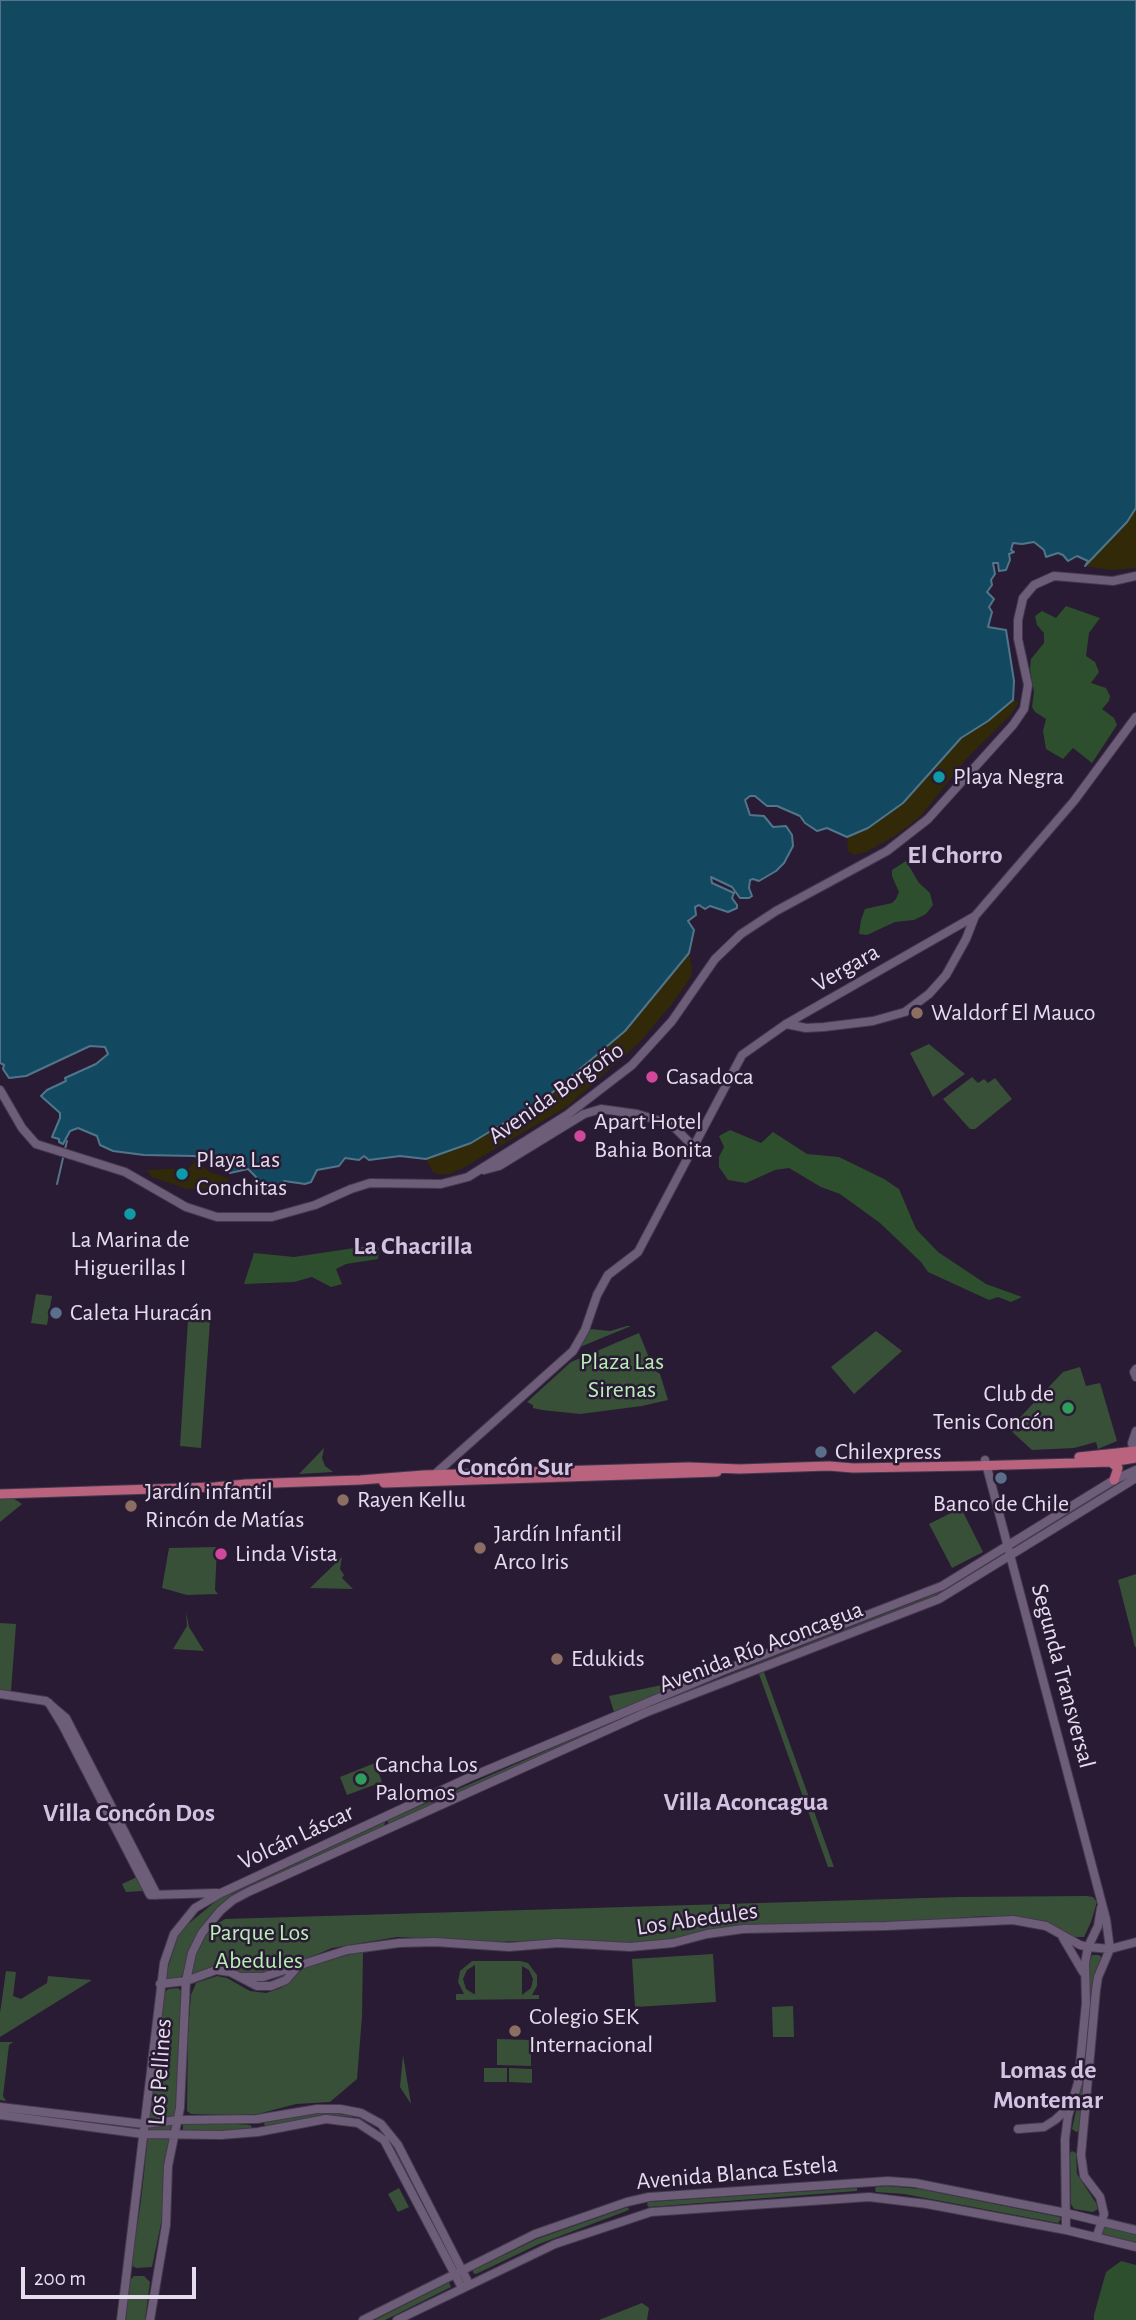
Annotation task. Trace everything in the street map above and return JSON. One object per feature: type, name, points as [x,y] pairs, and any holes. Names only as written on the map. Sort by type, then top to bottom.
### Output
[{"type":"main road","points":[[0,1488],[175,1483],[246,1484],[689,1467],[739,1469],[829,1466],[873,1462],[1111,1462],[1135,1455]]},
{"type":"main road","points":[[986,1463],[1135,1455]]},
{"type":"main road","points":[[1111,1462],[1118,1468],[1114,1480]]},
{"type":"main road","points":[[360,1480],[404,1483],[691,1475],[739,1469]]},
{"type":"main road","points":[[0,1494],[246,1484]]},
{"type":"street","name":"Avenida Borgoño","points":[[0,1090],[30,1139],[40,1146],[125,1172],[193,1210],[233,1218],[262,1218],[293,1213],[370,1183],[447,1183],[481,1170],[567,1115],[632,1065],[672,1021],[715,959],[741,934],[776,911],[887,851],[928,819],[1011,728],[1024,709],[1028,685],[1018,639],[1018,620],[1023,598],[1034,584],[1054,576],[1114,581],[1136,576]]},
{"type":"street","name":"Vergara","points":[[434,1475],[573,1351],[585,1330],[597,1295],[608,1275],[638,1252],[742,1055],[786,1024],[975,916],[1080,794],[1136,717]]},
{"type":"street","points":[[786,1024],[806,1028],[832,1026],[873,1021],[905,1012],[929,994],[946,975],[975,916]]},
{"type":"street","points":[[481,1170],[499,1166],[584,1114],[601,1109],[637,1114],[664,1122],[675,1128],[693,1146]]},
{"type":"street","points":[[1136,1369],[1136,1377]]},
{"type":"street","points":[[1135,1455],[1132,1443],[1136,1431]]},
{"type":"street","name":"Segunda Transversal","points":[[986,1463],[1101,1901],[1110,1949]]},
{"type":"street","name":"Avenida Río Aconcagua","points":[[386,1829],[654,1709],[923,1606],[956,1589],[1114,1480],[1136,1469]]},
{"type":"street","name":"Avenida Río Aconcagua","points":[[387,1816],[468,1777],[634,1707],[923,1595],[1010,1550],[1136,1478]]},
{"type":"street","points":[[0,1694],[49,1703],[154,1895],[221,1893]]},
{"type":"street","name":"Volcán Láscar","points":[[221,1893],[387,1816]]},
{"type":"street","name":"Volcán Láscar","points":[[248,1892],[386,1829]]},
{"type":"street","name":"Los Pellines","points":[[150,2320],[166,2225],[168,2166],[182,2091],[186,1981],[192,1953],[202,1933],[220,1911],[248,1892]]},
{"type":"street","name":"Los Pellines","points":[[121,2320],[160,1984],[167,1948],[178,1927],[195,1908],[221,1893]]},
{"type":"street","points":[[1066,2230],[1065,2139],[1078,2083],[1086,2003],[1088,1947],[1098,1926],[1101,1901]]},
{"type":"street","name":"Los Abedules","points":[[160,1984],[186,1981],[216,1970],[241,1976],[257,1986],[271,1986],[286,1980],[301,1963],[348,1950],[399,1943],[435,1942],[509,1947],[558,1943],[630,1947],[673,1943],[707,1934],[743,1929],[1013,1920],[1046,1926],[1088,1947],[1110,1949],[1136,1941]]},
{"type":"street","points":[[1062,1935],[1085,1975]]},
{"type":"street","points":[[1097,2236],[1104,2214],[1102,2203],[1084,2176],[1081,2155],[1096,1990],[1098,1977],[1110,1949]]},
{"type":"street","points":[[1018,2129],[1037,2129],[1049,2124],[1065,2112],[1072,2102]]},
{"type":"street","points":[[0,2107],[143,2129],[178,2120],[257,2119],[299,2111],[340,2109],[361,2113],[381,2124],[398,2145],[465,2286]]},
{"type":"street","points":[[0,2115],[221,2135],[258,2132],[333,2119],[358,2123],[384,2140],[458,2272]]},
{"type":"street","points":[[257,2119],[258,2132]]},
{"type":"street","name":"Avenida Blanca Estela","points":[[363,2320],[548,2229],[626,2202],[649,2197],[888,2181],[915,2183],[1102,2220],[1136,2230]]},
{"type":"street","name":"Avenida Blanca Estela","points":[[397,2320],[555,2244],[651,2212],[869,2197],[927,2204],[1066,2230],[1136,2247]]},
{"type":"green space","points":[[1066,606],[1100,618],[1089,633],[1086,656],[1095,662],[1099,672],[1091,683],[1106,688],[1110,696],[1102,709],[1114,718],[1117,725],[1092,763],[1073,748],[1063,759],[1046,749],[1043,731],[1046,719],[1032,707],[1034,692],[1031,659],[1044,643],[1044,633],[1037,625],[1035,616],[1042,611],[1056,618]]},
{"type":"green space","points":[[906,861],[919,883],[930,893],[933,905],[926,914],[914,920],[895,922],[867,935],[859,934],[865,909],[892,903],[896,899],[899,892],[892,870]]},
{"type":"green space","points":[[929,1044],[965,1074],[933,1097],[910,1053]]},
{"type":"green space","points":[[972,1077],[978,1083],[984,1079],[988,1083],[995,1078],[1012,1099],[975,1129],[970,1129],[943,1099]]},
{"type":"green space","points":[[730,1130],[761,1143],[773,1132],[807,1154],[839,1157],[884,1179],[899,1189],[916,1229],[938,1252],[986,1284],[1022,1297],[1011,1302],[998,1297],[989,1300],[928,1272],[880,1223],[840,1194],[821,1187],[789,1168],[775,1170],[746,1183],[728,1180],[719,1167],[719,1157],[724,1147],[719,1136]]},
{"type":"green space","points":[[375,1245],[379,1248],[378,1259],[346,1264],[336,1269],[342,1284],[331,1287],[312,1277],[294,1282],[244,1284],[254,1253],[294,1257]]},
{"type":"green space","points":[[36,1294],[52,1296],[47,1325],[31,1323]]},
{"type":"green space","points":[[188,1320],[210,1321],[201,1448],[180,1446]]},
{"type":"green space","points":[[631,1326],[580,1347],[590,1329],[610,1331]]},
{"type":"green space","points":[[876,1331],[902,1351],[854,1394],[831,1367]]},
{"type":"green space","name":"Plaza Las Sirenas","points":[[639,1333],[654,1370],[660,1374],[668,1400],[580,1414],[533,1408],[533,1405],[527,1402],[571,1362]]},
{"type":"green space","name":"Club de Tenis Concón","points":[[1080,1367],[1086,1386],[1100,1383],[1117,1441],[1098,1449],[1096,1442],[1074,1448],[1032,1450],[1009,1429],[1063,1372]]},
{"type":"green space","points":[[324,1448],[322,1458],[325,1466],[333,1472],[299,1474]]},
{"type":"green space","points":[[1129,1477],[1127,1481],[1018,1546],[1018,1543],[1116,1481]]},
{"type":"green space","points":[[0,1498],[13,1498],[22,1504],[0,1522]]},
{"type":"green space","points":[[961,1508],[983,1552],[952,1568],[929,1524]]},
{"type":"green space","points":[[217,1547],[215,1590],[218,1594],[187,1595],[162,1588],[169,1548]]},
{"type":"green space","points":[[1004,1550],[1004,1555],[924,1602],[648,1708],[388,1824],[388,1820],[646,1707],[925,1598]]},
{"type":"green space","points":[[342,1557],[342,1578],[353,1589],[310,1588]]},
{"type":"green space","points":[[1136,1574],[1136,1647],[1135,1647],[1118,1580]]},
{"type":"green space","points":[[186,1612],[189,1627],[204,1651],[173,1649],[187,1626]]},
{"type":"green space","points":[[0,1623],[16,1624],[11,1691],[0,1690]]},
{"type":"green space","points":[[764,1672],[834,1867],[828,1867],[759,1674]]},
{"type":"green space","points":[[693,1675],[704,1676],[614,1712],[609,1696],[667,1684]]},
{"type":"green space","name":"Cancha Los Palomos","points":[[375,1763],[382,1782],[347,1795],[340,1777]]},
{"type":"green space","points":[[385,1822],[384,1826],[218,1908],[202,1926],[193,1942],[184,1973],[180,1978],[168,1981],[165,1977],[178,1936],[222,1896]]},
{"type":"green space","points":[[137,1877],[144,1891],[126,1892],[122,1884]]},
{"type":"green space","name":"Parque Los Abedules","points":[[959,1897],[1093,1897],[1097,1902],[1084,1937],[1075,1937],[1013,1917],[986,1916],[886,1923],[743,1926],[643,1944],[567,1940],[493,1942],[397,1937],[332,1948],[278,1971],[248,1976],[231,1970],[189,1977],[207,1934],[225,1919]]},
{"type":"green space","points":[[361,1951],[362,2016],[357,2079],[330,2102],[296,2104],[258,2114],[191,2114],[187,2111],[188,2033],[191,1995],[196,1983],[217,1976],[227,1978],[250,1991],[266,1993],[281,1988],[304,1968]]},
{"type":"green space","points":[[713,1954],[716,2002],[635,2007],[632,1959]]},
{"type":"green space","points":[[1092,1955],[1099,1955],[1103,1959],[1097,1970],[1089,2029],[1086,2029],[1087,1971]]},
{"type":"green space","points":[[472,1961],[528,1963],[537,1975],[537,1986],[532,1995],[539,1995],[539,1999],[456,2000],[456,1994],[464,1994],[458,1982],[460,1971]],"holes":[[[475,1965],[475,1994],[474,1994],[466,1989],[463,1979],[467,1970]],[[522,1966],[529,1970],[533,1979],[531,1988],[522,1995]]]},
{"type":"green space","points":[[6,1971],[16,1972],[13,1996],[21,1999],[47,1983],[48,1976],[92,1980],[0,2037],[0,2013]]},
{"type":"green space","points":[[178,1988],[183,1993],[179,2031],[179,2092],[163,2214],[152,2267],[136,2268],[131,2265],[141,2201],[163,1994],[168,1989]]},
{"type":"green space","points":[[793,2006],[794,2037],[773,2037],[772,2007]]},
{"type":"green space","points":[[497,2039],[531,2040],[531,2066],[497,2065]]},
{"type":"green space","points":[[0,2042],[13,2042],[9,2045],[3,2096],[6,2101],[0,2100]]},
{"type":"green space","points":[[1087,2053],[1080,2131],[1076,2132],[1072,2129],[1082,2083],[1084,2054]]},
{"type":"green space","points":[[403,2055],[411,2104],[400,2087]]},
{"type":"green space","points":[[484,2068],[507,2068],[507,2082],[484,2082]]},
{"type":"green space","points":[[509,2068],[532,2069],[532,2083],[509,2082]]},
{"type":"green space","points":[[330,2112],[355,2117],[320,2116],[265,2127],[264,2122],[297,2114]]},
{"type":"green space","points":[[210,2122],[252,2127],[251,2130],[183,2131],[183,2123]]},
{"type":"green space","points":[[1072,2151],[1076,2153],[1077,2174],[1096,2203],[1098,2209],[1093,2212],[1074,2209],[1071,2204]]},
{"type":"green space","points":[[876,2187],[920,2189],[1061,2219],[1058,2223],[904,2194],[876,2192]]},
{"type":"green space","points":[[399,2188],[409,2207],[398,2212],[388,2194]]},
{"type":"green space","points":[[857,2188],[857,2191],[649,2207],[647,2205],[648,2202]]},
{"type":"green space","points":[[628,2207],[629,2210],[539,2244],[476,2274],[473,2273],[473,2270],[537,2239]]},
{"type":"green space","points":[[1104,2226],[1136,2234],[1136,2243],[1102,2234]]},
{"type":"green space","points":[[1121,2261],[1136,2265],[1136,2320],[1094,2320],[1106,2272]]},
{"type":"green space","points":[[134,2276],[144,2276],[150,2282],[145,2320],[126,2320],[129,2281]]},
{"type":"green space","points":[[449,2282],[451,2287],[385,2320],[375,2320]]},
{"type":"green space","points":[[642,2303],[649,2308],[647,2320],[599,2320]]},
{"type":"sand","points":[[1136,508],[1136,568],[1112,570],[1085,566],[1127,522]]},
{"type":"sand","name":"Playa Negra","points":[[1013,700],[1019,702],[1011,715],[967,758],[921,816],[895,836],[866,852],[854,855],[848,851],[847,837],[868,828],[903,803],[961,738],[988,721]]},
{"type":"sand","points":[[689,953],[691,977],[672,1004],[640,1042],[568,1106],[463,1168],[450,1174],[440,1175],[433,1172],[426,1159],[471,1143],[625,1031]]},
{"type":"sand","name":"Playa Las Conchitas","points":[[197,1160],[208,1171],[230,1179],[225,1188],[187,1189],[152,1177],[146,1170],[188,1168]]},
{"type":"water","points":[[0,0],[1136,0],[1136,508],[1127,522],[1085,566],[1088,561],[1077,556],[1068,561],[1058,553],[1046,557],[1044,550],[1034,542],[1013,543],[1011,550],[1014,552],[1009,554],[1006,570],[999,571],[998,563],[993,563],[995,574],[987,592],[994,599],[989,607],[992,612],[988,627],[1006,630],[1014,681],[1013,700],[988,721],[961,738],[903,803],[868,828],[847,837],[827,828],[817,831],[800,816],[777,806],[767,806],[755,796],[745,800],[750,815],[764,816],[773,827],[786,826],[792,835],[793,846],[784,863],[759,881],[750,880],[752,896],[749,898],[740,898],[732,887],[711,877],[712,883],[734,893],[732,898],[737,908],[728,912],[710,906],[705,909],[699,905],[695,907],[696,915],[688,921],[694,930],[689,953],[625,1031],[547,1097],[471,1143],[426,1159],[400,1156],[369,1160],[364,1156],[359,1160],[345,1158],[339,1166],[317,1170],[311,1182],[305,1184],[284,1181],[280,1191],[258,1186],[256,1177],[248,1169],[230,1173],[211,1160],[194,1156],[113,1151],[100,1145],[97,1136],[78,1128],[70,1131],[63,1144],[52,1137],[60,1113],[41,1096],[66,1081],[65,1078],[96,1064],[108,1054],[105,1047],[90,1046],[26,1076],[9,1078],[3,1069],[4,1065],[0,1063]]},
{"type":"waterway","points":[[65,1149],[67,1141]]},
{"type":"waterway","points":[[57,1184],[63,1158]]},
{"type":"place","name":"Playa Negra","points":[[939,777]]},
{"type":"place","name":"Waldorf El Mauco","points":[[917,1013]]},
{"type":"place","name":"Casadoca","points":[[652,1077]]},
{"type":"place","name":"Apart Hotel Bahia Bonita","points":[[580,1136]]},
{"type":"place","name":"Playa Las Conchitas","points":[[182,1174]]},
{"type":"place","name":"La Marina de Higuerillas I","points":[[130,1214]]},
{"type":"place","name":"Caleta Huracán","points":[[56,1313]]},
{"type":"place","name":"Club de Tenis Concón","points":[[1068,1408]]},
{"type":"place","name":"Chilexpress","points":[[821,1452]]},
{"type":"place","name":"Banco de Chile","points":[[1001,1478]]},
{"type":"place","name":"Rayen Kellu","points":[[343,1500]]},
{"type":"place","name":"Jardín infantil Rincón de Matías","points":[[131,1506]]},
{"type":"place","name":"Jardín Infantil Arco Iris","points":[[480,1548]]},
{"type":"place","name":"Linda Vista","points":[[221,1554]]},
{"type":"place","name":"Edukids","points":[[557,1659]]},
{"type":"place","name":"Cancha Los Palomos","points":[[361,1779]]},
{"type":"place","name":"Colegio SEK Internacional","points":[[515,2031]]},
{"type":"district","name":"El Chorro","points":[[955,855]]},
{"type":"district","name":"La Chacrilla","points":[[413,1246]]},
{"type":"district","name":"Concón Sur","points":[[515,1467]]},
{"type":"district","name":"Villa Aconcagua","points":[[746,1802]]},
{"type":"district","name":"Villa Concón Dos","points":[[129,1813]]},
{"type":"district","name":"Lomas de Montemar","points":[[1048,2085]]}]
